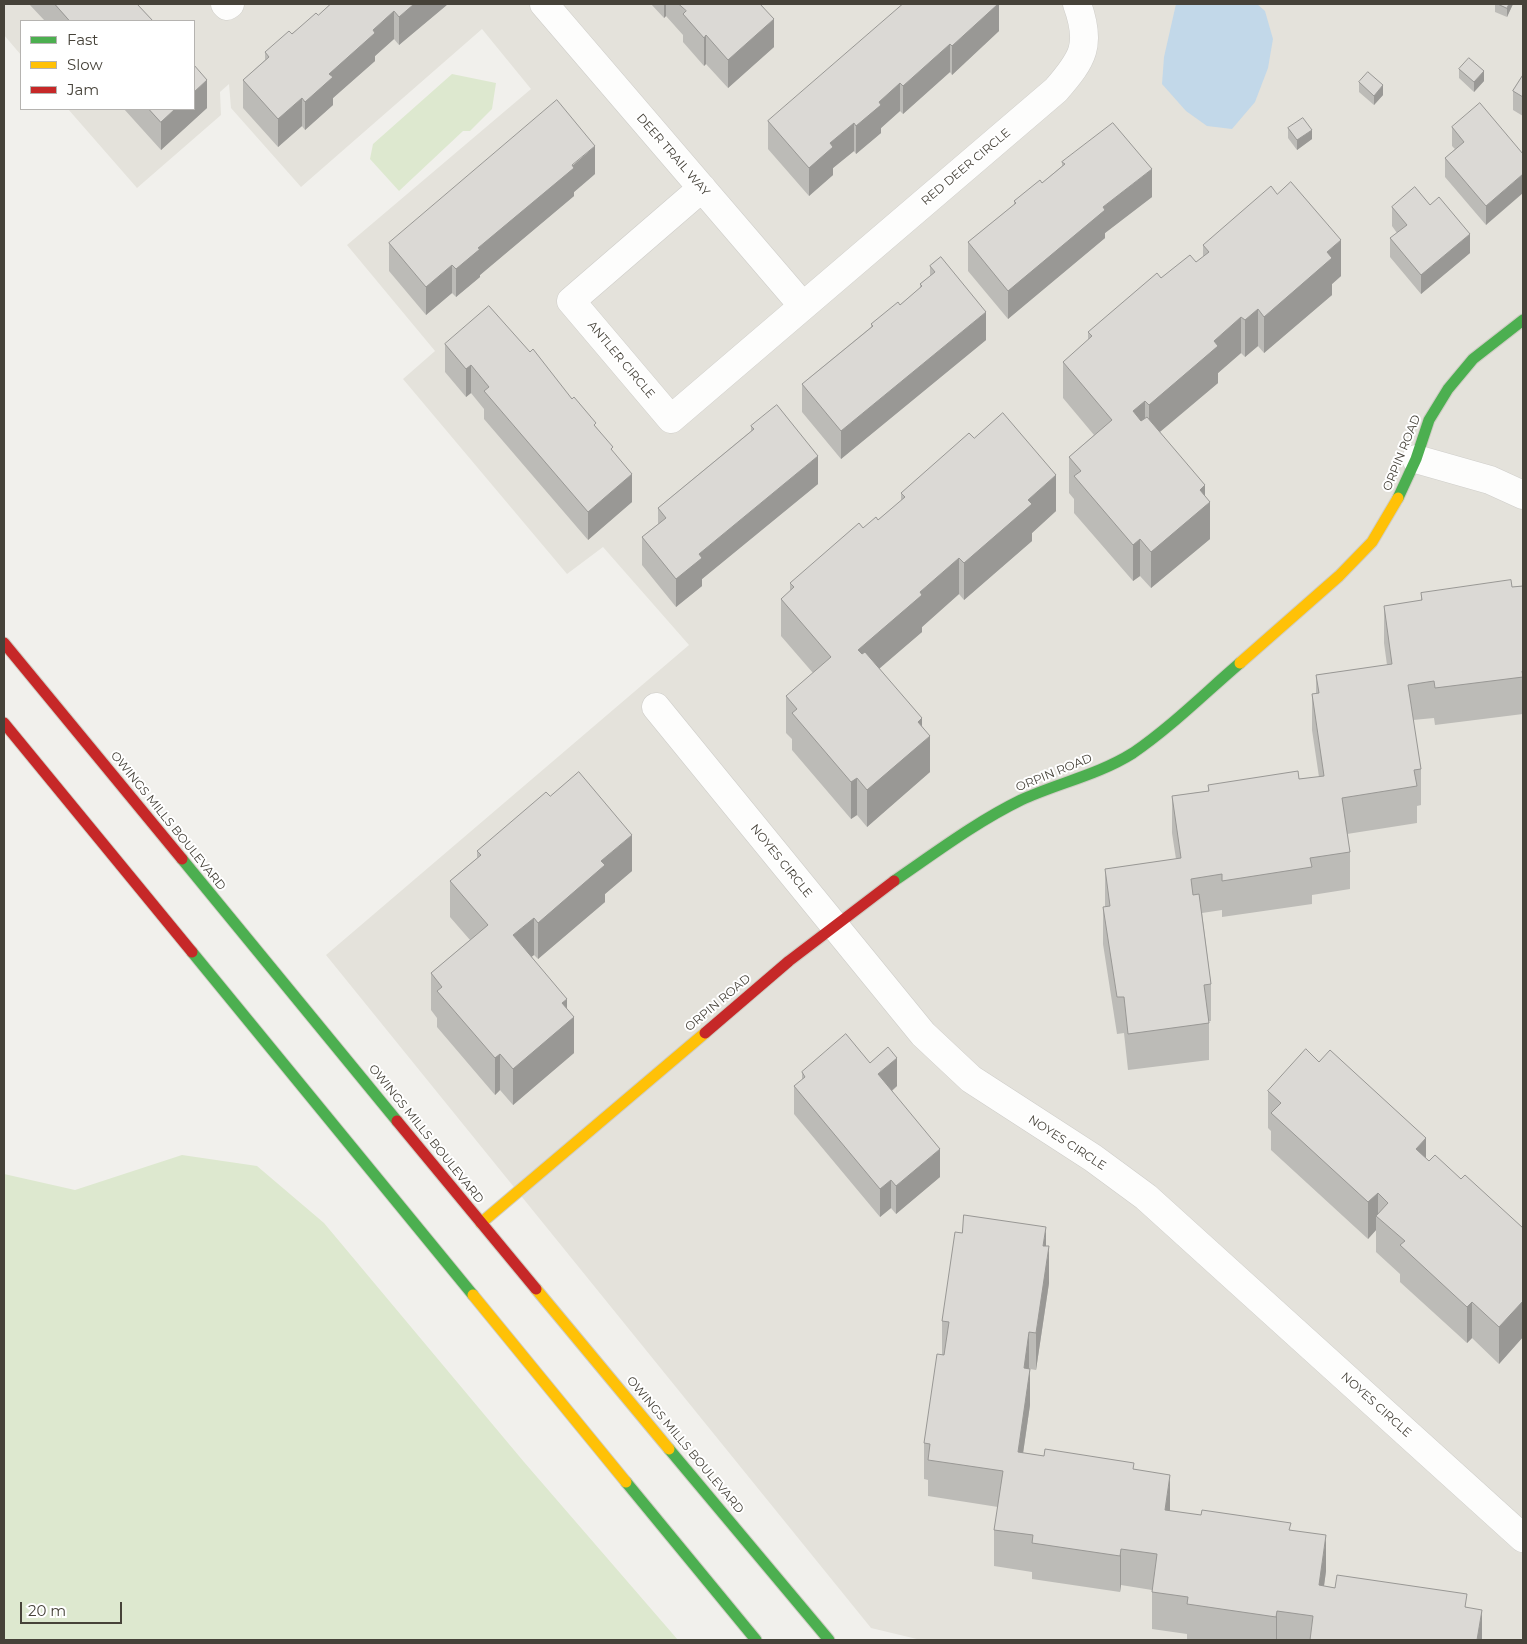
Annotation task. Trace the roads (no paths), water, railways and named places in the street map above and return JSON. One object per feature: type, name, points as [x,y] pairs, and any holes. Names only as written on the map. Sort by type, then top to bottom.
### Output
[{"type":"main road","name":"ORPIN ROAD","points":[[481,1223],[789,961],[878,891],[972,828],[1022,800],[1089,775],[1132,753],[1177,718],[1339,576],[1372,542],[1396,502],[1416,460],[1429,420],[1448,389],[1473,359],[1521,325]]},
{"type":"main road","name":"OWINGS MILLS BOULEVARD","points":[[4,643],[481,1223],[829,1640]]},
{"type":"main road","points":[[4,723],[756,1640]]},
{"type":"street","points":[[225,4],[227,6],[230,4]]},
{"type":"street","name":"DEER TRAIL WAY","points":[[544,4],[803,306]]},
{"type":"street","name":"RED DEER CIRCLE","points":[[803,306],[1056,90],[1073,70],[1084,46],[1084,23],[1077,4]]},
{"type":"street","name":"ANTLER CIRCLE","points":[[702,188],[571,301],[671,419],[803,306]]},
{"type":"street","points":[[1416,460],[1490,480],[1523,495]]},
{"type":"street","name":"NOYES CIRCLE","points":[[656,707],[924,1034],[971,1079],[1092,1158],[1146,1197],[1523,1538]]},
{"type":"water","points":[[1176,4],[1257,4],[1265,11],[1273,39],[1268,68],[1255,102],[1232,129],[1207,126],[1186,111],[1162,84],[1164,57]]}]
